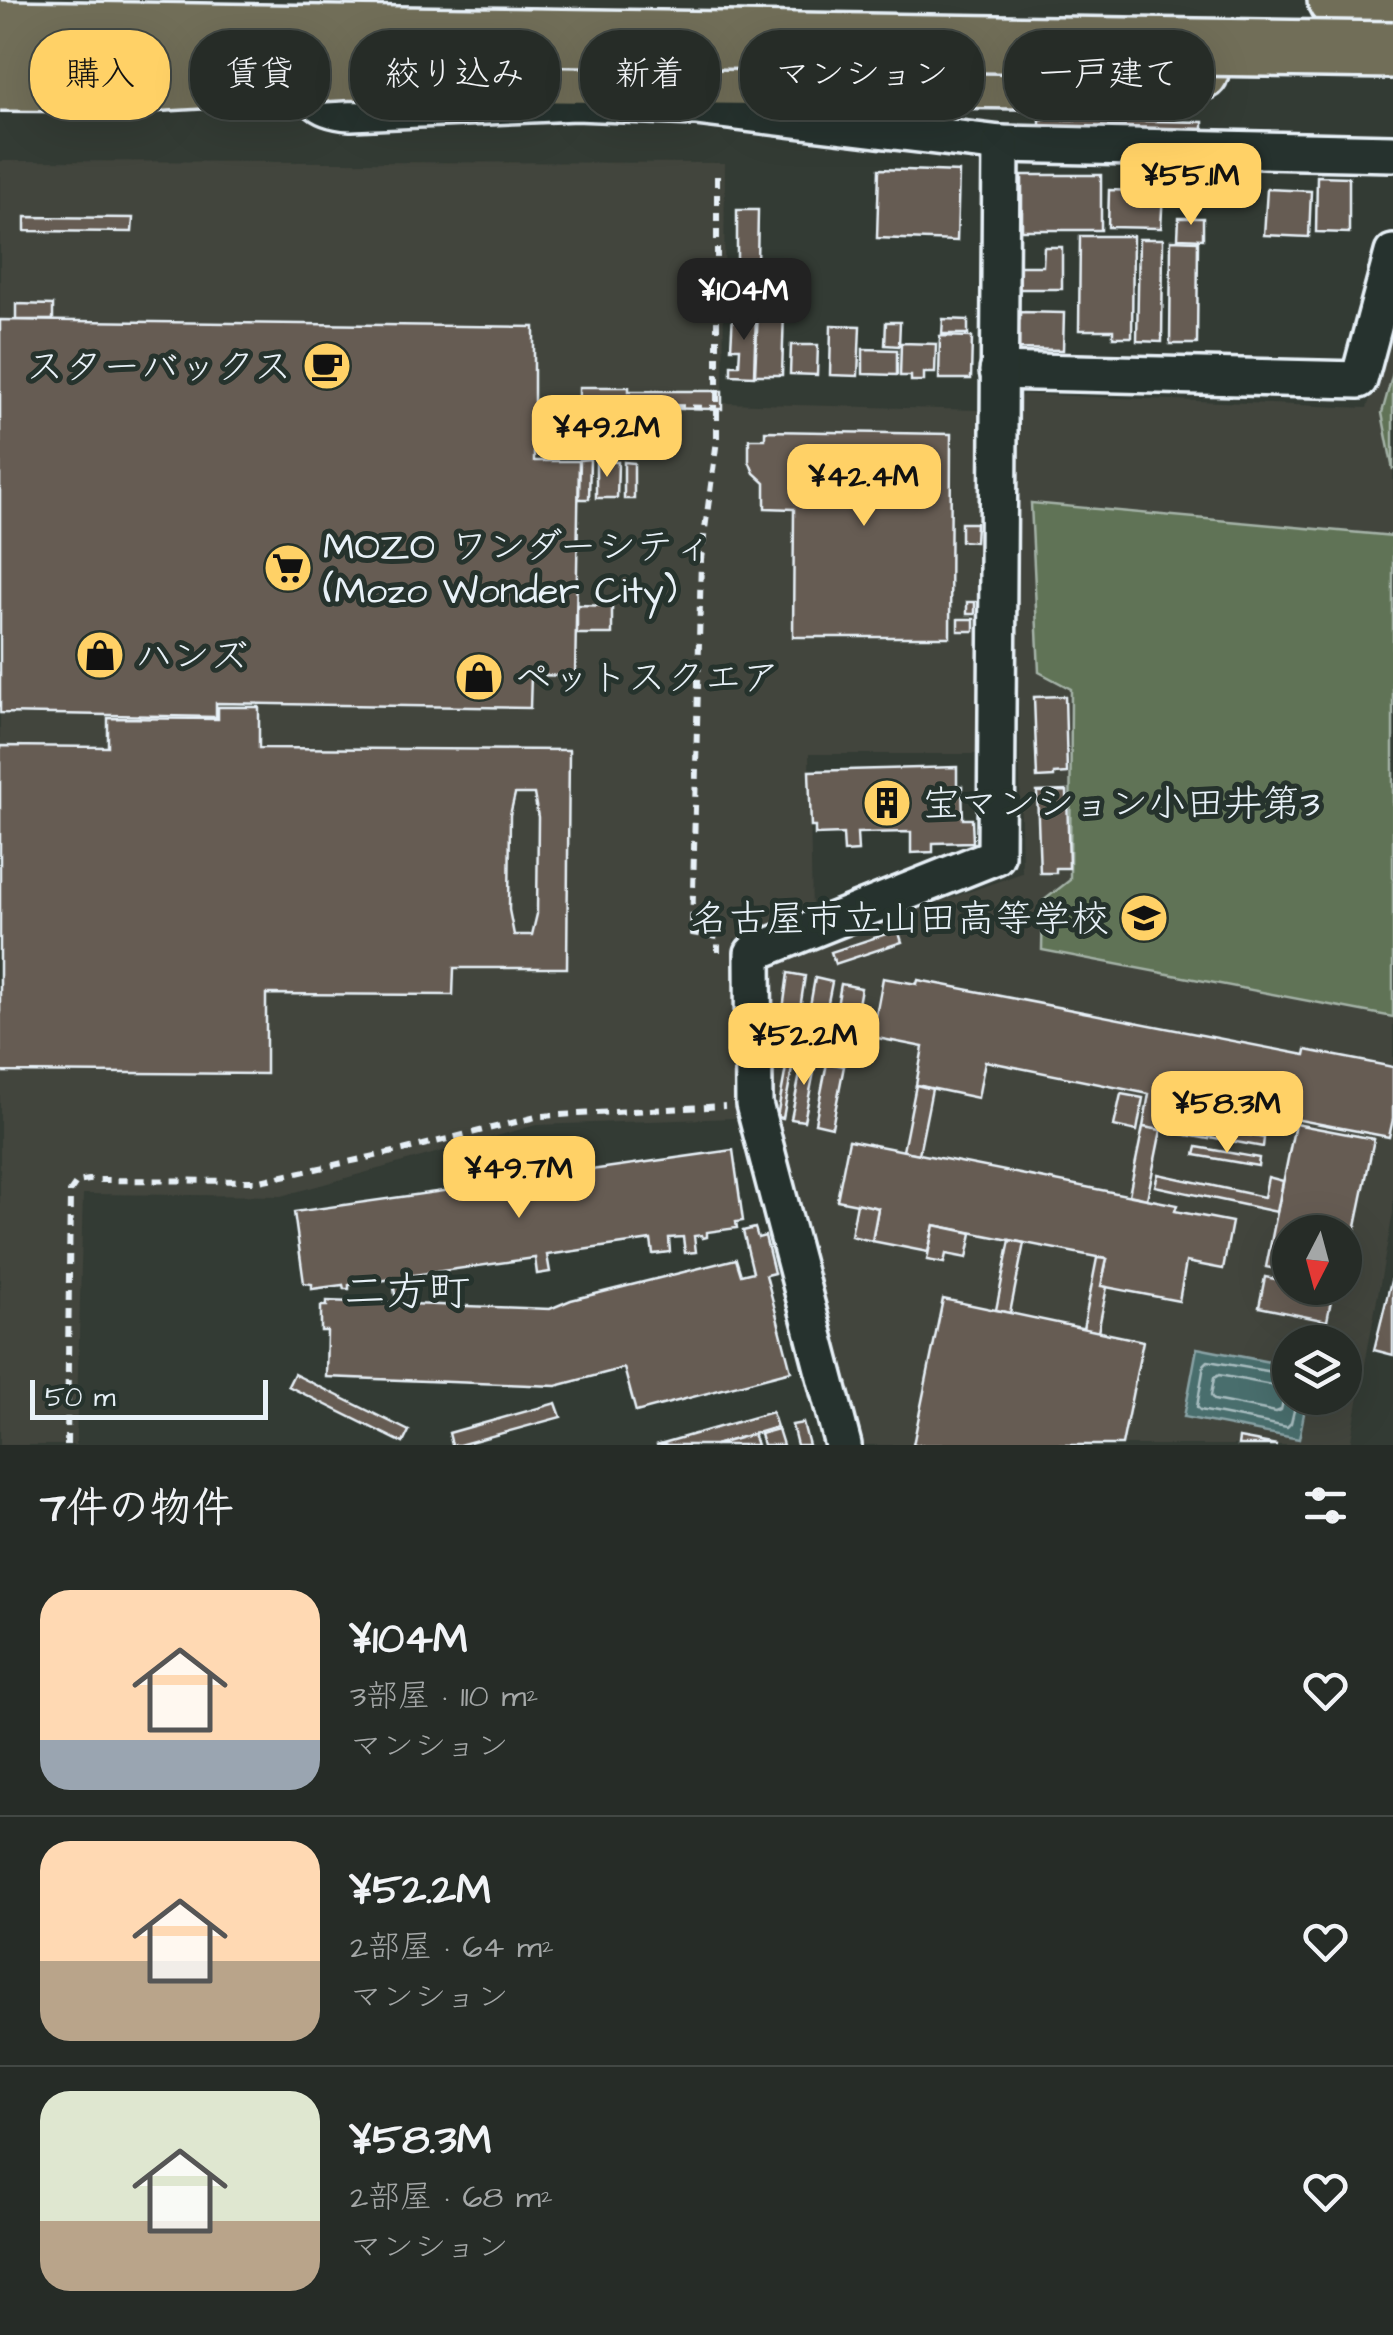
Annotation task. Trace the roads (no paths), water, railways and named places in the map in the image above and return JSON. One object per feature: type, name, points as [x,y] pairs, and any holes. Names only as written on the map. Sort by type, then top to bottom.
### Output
[{"type":"highway","points":[[1336,0],[1393,1]]},
{"type":"highway","points":[[0,29],[1393,50]]},
{"type":"highway","points":[[0,82],[145,83],[352,71],[1004,80]]},
{"type":"street","points":[[330,111],[576,102],[696,107],[1000,144],[1393,153]]},
{"type":"street","points":[[843,1445],[754,1104],[753,954],[996,856],[1000,144]]},
{"type":"street","points":[[998,371],[1359,380],[1393,253]]},
{"type":"water","points":[[1197,1348],[1272,1363],[1272,1415],[1304,1415],[1299,1439],[1184,1417]]},
{"type":"place","name":"スターバックス","points":[[327,366]]},
{"type":"place","name":"MOZO ワンダーシティ (Mozo Wonder City)","points":[[288,568]]},
{"type":"place","name":"ハンズ","points":[[100,655]]},
{"type":"place","name":"ペットスクエア","points":[[479,677]]},
{"type":"place","name":"宝マンション小田井第3","points":[[887,803]]},
{"type":"place","name":"名古屋市立山田高等学校","points":[[1144,918]]},
{"type":"district","name":"二方町","points":[[407,1290]]}]
